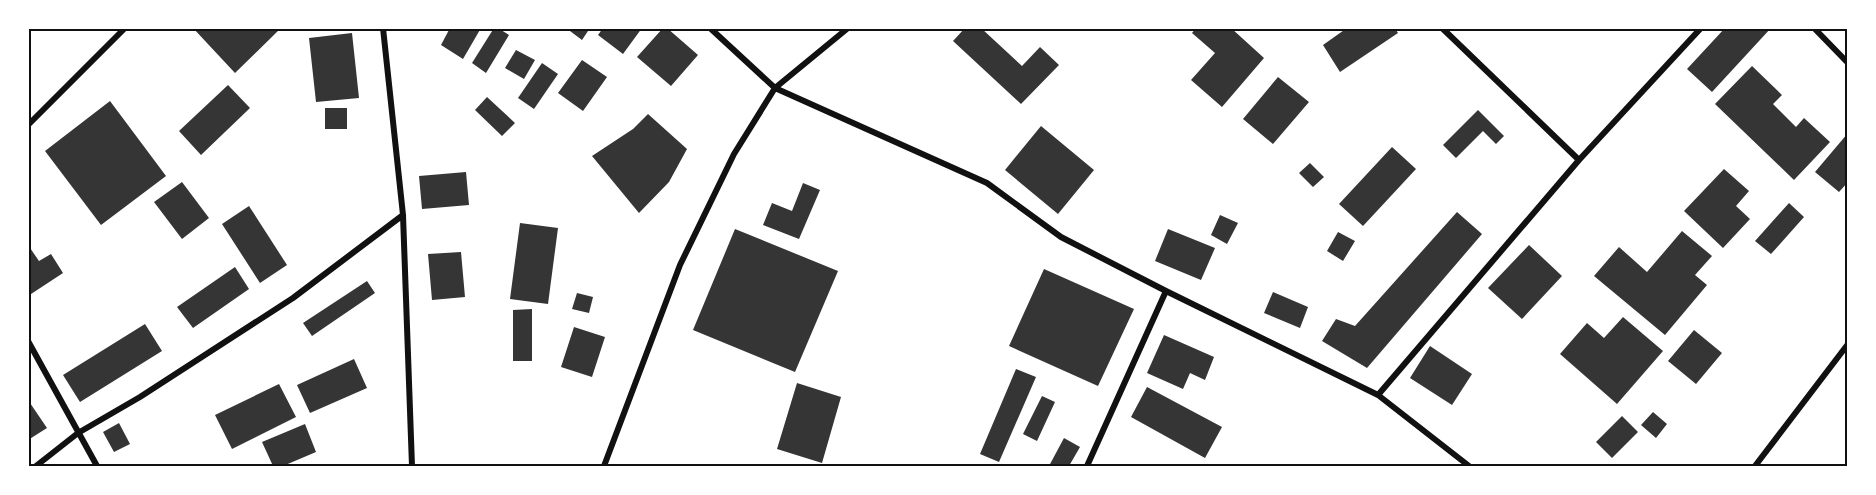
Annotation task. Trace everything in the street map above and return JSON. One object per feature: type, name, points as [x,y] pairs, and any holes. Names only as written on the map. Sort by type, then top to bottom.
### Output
[{"type":"street","points":[[28,125],[125,28]]},
{"type":"street","points":[[383,28],[403,214],[412,466]]},
{"type":"street","points":[[710,28],[774,88],[987,183],[1061,237],[1378,395],[1468,466]]},
{"type":"street","points":[[604,466],[680,265],[734,154],[774,88],[848,28]]},
{"type":"street","points":[[1442,28],[1579,160]]},
{"type":"street","points":[[1378,395],[1579,160],[1701,28]]},
{"type":"street","points":[[1814,28],[1848,63]]},
{"type":"street","points":[[36,466],[78,433],[140,397],[293,298],[403,214]]},
{"type":"street","points":[[1087,466],[1166,291]]},
{"type":"street","points":[[28,341],[98,466]]},
{"type":"street","points":[[1755,466],[1848,344]]},
{"type":"building","points":[[193,28],[281,28],[235,73]]},
{"type":"building","points":[[450,28],[481,28],[463,59],[441,45]]},
{"type":"building","points":[[494,28],[509,35],[486,73],[472,63]]},
{"type":"building","points":[[572,28],[590,28],[582,40],[570,31]]},
{"type":"building","points":[[603,28],[642,28],[623,54],[598,35]]},
{"type":"building","points":[[663,28],[667,28],[698,55],[671,86],[637,57]]},
{"type":"building","points":[[965,28],[981,28],[1022,66],[1040,47],[1059,65],[1021,104],[953,41]]},
{"type":"building","points":[[1196,28],[1231,28],[1264,58],[1222,107],[1191,80],[1215,53],[1192,33]]},
{"type":"building","points":[[1347,28],[1395,28],[1398,33],[1340,72],[1323,45]]},
{"type":"building","points":[[1725,28],[1771,28],[1712,92],[1687,69]]},
{"type":"building","points":[[352,33],[359,98],[316,102],[309,38]]},
{"type":"building","points":[[516,50],[535,60],[524,79],[505,68]]},
{"type":"building","points":[[582,60],[607,77],[583,111],[558,93]]},
{"type":"building","points":[[542,63],[558,74],[534,109],[518,98]]},
{"type":"building","points":[[1752,66],[1782,95],[1773,104],[1796,127],[1804,118],[1830,142],[1794,180],[1715,104]]},
{"type":"building","points":[[1278,77],[1309,102],[1273,144],[1243,119]]},
{"type":"building","points":[[228,85],[250,108],[201,155],[179,131]]},
{"type":"building","points":[[487,97],[515,123],[502,136],[475,110]]},
{"type":"building","points":[[110,101],[166,176],[101,225],[45,151]]},
{"type":"building","points":[[325,108],[347,108],[347,129],[325,129]]},
{"type":"building","points":[[1478,110],[1504,136],[1496,144],[1483,131],[1456,158],[1443,145]]},
{"type":"building","points":[[648,114],[687,149],[669,182],[639,213],[592,156],[633,129]]},
{"type":"building","points":[[1041,126],[1094,170],[1058,214],[1005,170]]},
{"type":"building","points":[[1848,133],[1848,182],[1839,192],[1815,172]]},
{"type":"building","points":[[1392,147],[1416,169],[1363,226],[1339,204]]},
{"type":"building","points":[[1310,163],[1324,177],[1313,187],[1299,173]]},
{"type":"building","points":[[1724,169],[1749,191],[1736,206],[1750,219],[1723,248],[1684,211]]},
{"type":"building","points":[[466,172],[469,205],[422,209],[419,176]]},
{"type":"building","points":[[182,182],[209,218],[182,239],[154,202]]},
{"type":"building","points":[[803,183],[820,190],[799,239],[763,225],[772,203],[792,211]]},
{"type":"building","points":[[1789,203],[1804,217],[1771,254],[1755,241]]},
{"type":"building","points":[[249,206],[287,265],[260,283],[222,224]]},
{"type":"building","points":[[1457,212],[1482,234],[1367,368],[1322,341],[1336,319],[1355,326]]},
{"type":"building","points":[[1220,215],[1238,223],[1227,244],[1211,235]]},
{"type":"building","points":[[520,223],[558,228],[548,304],[510,299]]},
{"type":"building","points":[[735,229],[838,271],[795,372],[693,330]]},
{"type":"building","points":[[1168,229],[1215,248],[1201,280],[1155,261]]},
{"type":"building","points":[[1682,231],[1712,256],[1695,275],[1707,285],[1665,335],[1594,276],[1619,247],[1647,272]]},
{"type":"building","points":[[1338,232],[1355,241],[1343,261],[1327,251]]},
{"type":"building","points":[[28,245],[39,261],[51,254],[63,273],[28,296]]},
{"type":"building","points":[[1529,245],[1562,276],[1522,319],[1488,288]]},
{"type":"building","points":[[461,252],[465,297],[432,300],[428,254]]},
{"type":"building","points":[[235,267],[249,289],[193,328],[177,307]]},
{"type":"building","points":[[1044,269],[1134,309],[1098,386],[1009,346]]},
{"type":"building","points":[[367,281],[375,293],[312,336],[303,323]]},
{"type":"building","points":[[1273,292],[1308,307],[1300,328],[1264,313]]},
{"type":"building","points":[[577,293],[593,297],[589,313],[572,309]]},
{"type":"building","points":[[532,309],[532,361],[513,361],[513,310]]},
{"type":"building","points":[[1623,317],[1663,351],[1617,404],[1560,354],[1587,323],[1604,338]]},
{"type":"building","points":[[145,324],[162,351],[80,402],[63,375]]},
{"type":"building","points":[[574,327],[605,337],[592,377],[561,367]]},
{"type":"building","points":[[1694,330],[1722,353],[1696,384],[1668,361]]},
{"type":"building","points":[[1164,335],[1214,357],[1205,380],[1190,373],[1183,389],[1147,373]]},
{"type":"building","points":[[1430,346],[1472,374],[1452,405],[1410,378]]},
{"type":"building","points":[[354,359],[367,388],[310,413],[297,385]]},
{"type":"building","points":[[1016,369],[1036,377],[999,462],[980,454]]},
{"type":"building","points":[[797,383],[841,397],[822,463],[777,449]]},
{"type":"building","points":[[279,384],[296,417],[232,449],[215,415]]},
{"type":"building","points":[[1147,387],[1222,427],[1205,458],[1131,417]]},
{"type":"building","points":[[1042,396],[1055,402],[1037,441],[1023,434]]},
{"type":"building","points":[[28,400],[47,428],[28,440]]},
{"type":"building","points":[[1653,412],[1667,424],[1656,438],[1641,425]]},
{"type":"building","points":[[1622,416],[1638,432],[1612,458],[1596,442]]},
{"type":"building","points":[[119,423],[130,444],[114,452],[103,432]]},
{"type":"building","points":[[305,424],[316,452],[283,466],[273,466],[262,442]]},
{"type":"building","points":[[1064,438],[1080,447],[1069,466],[1049,466]]}]
